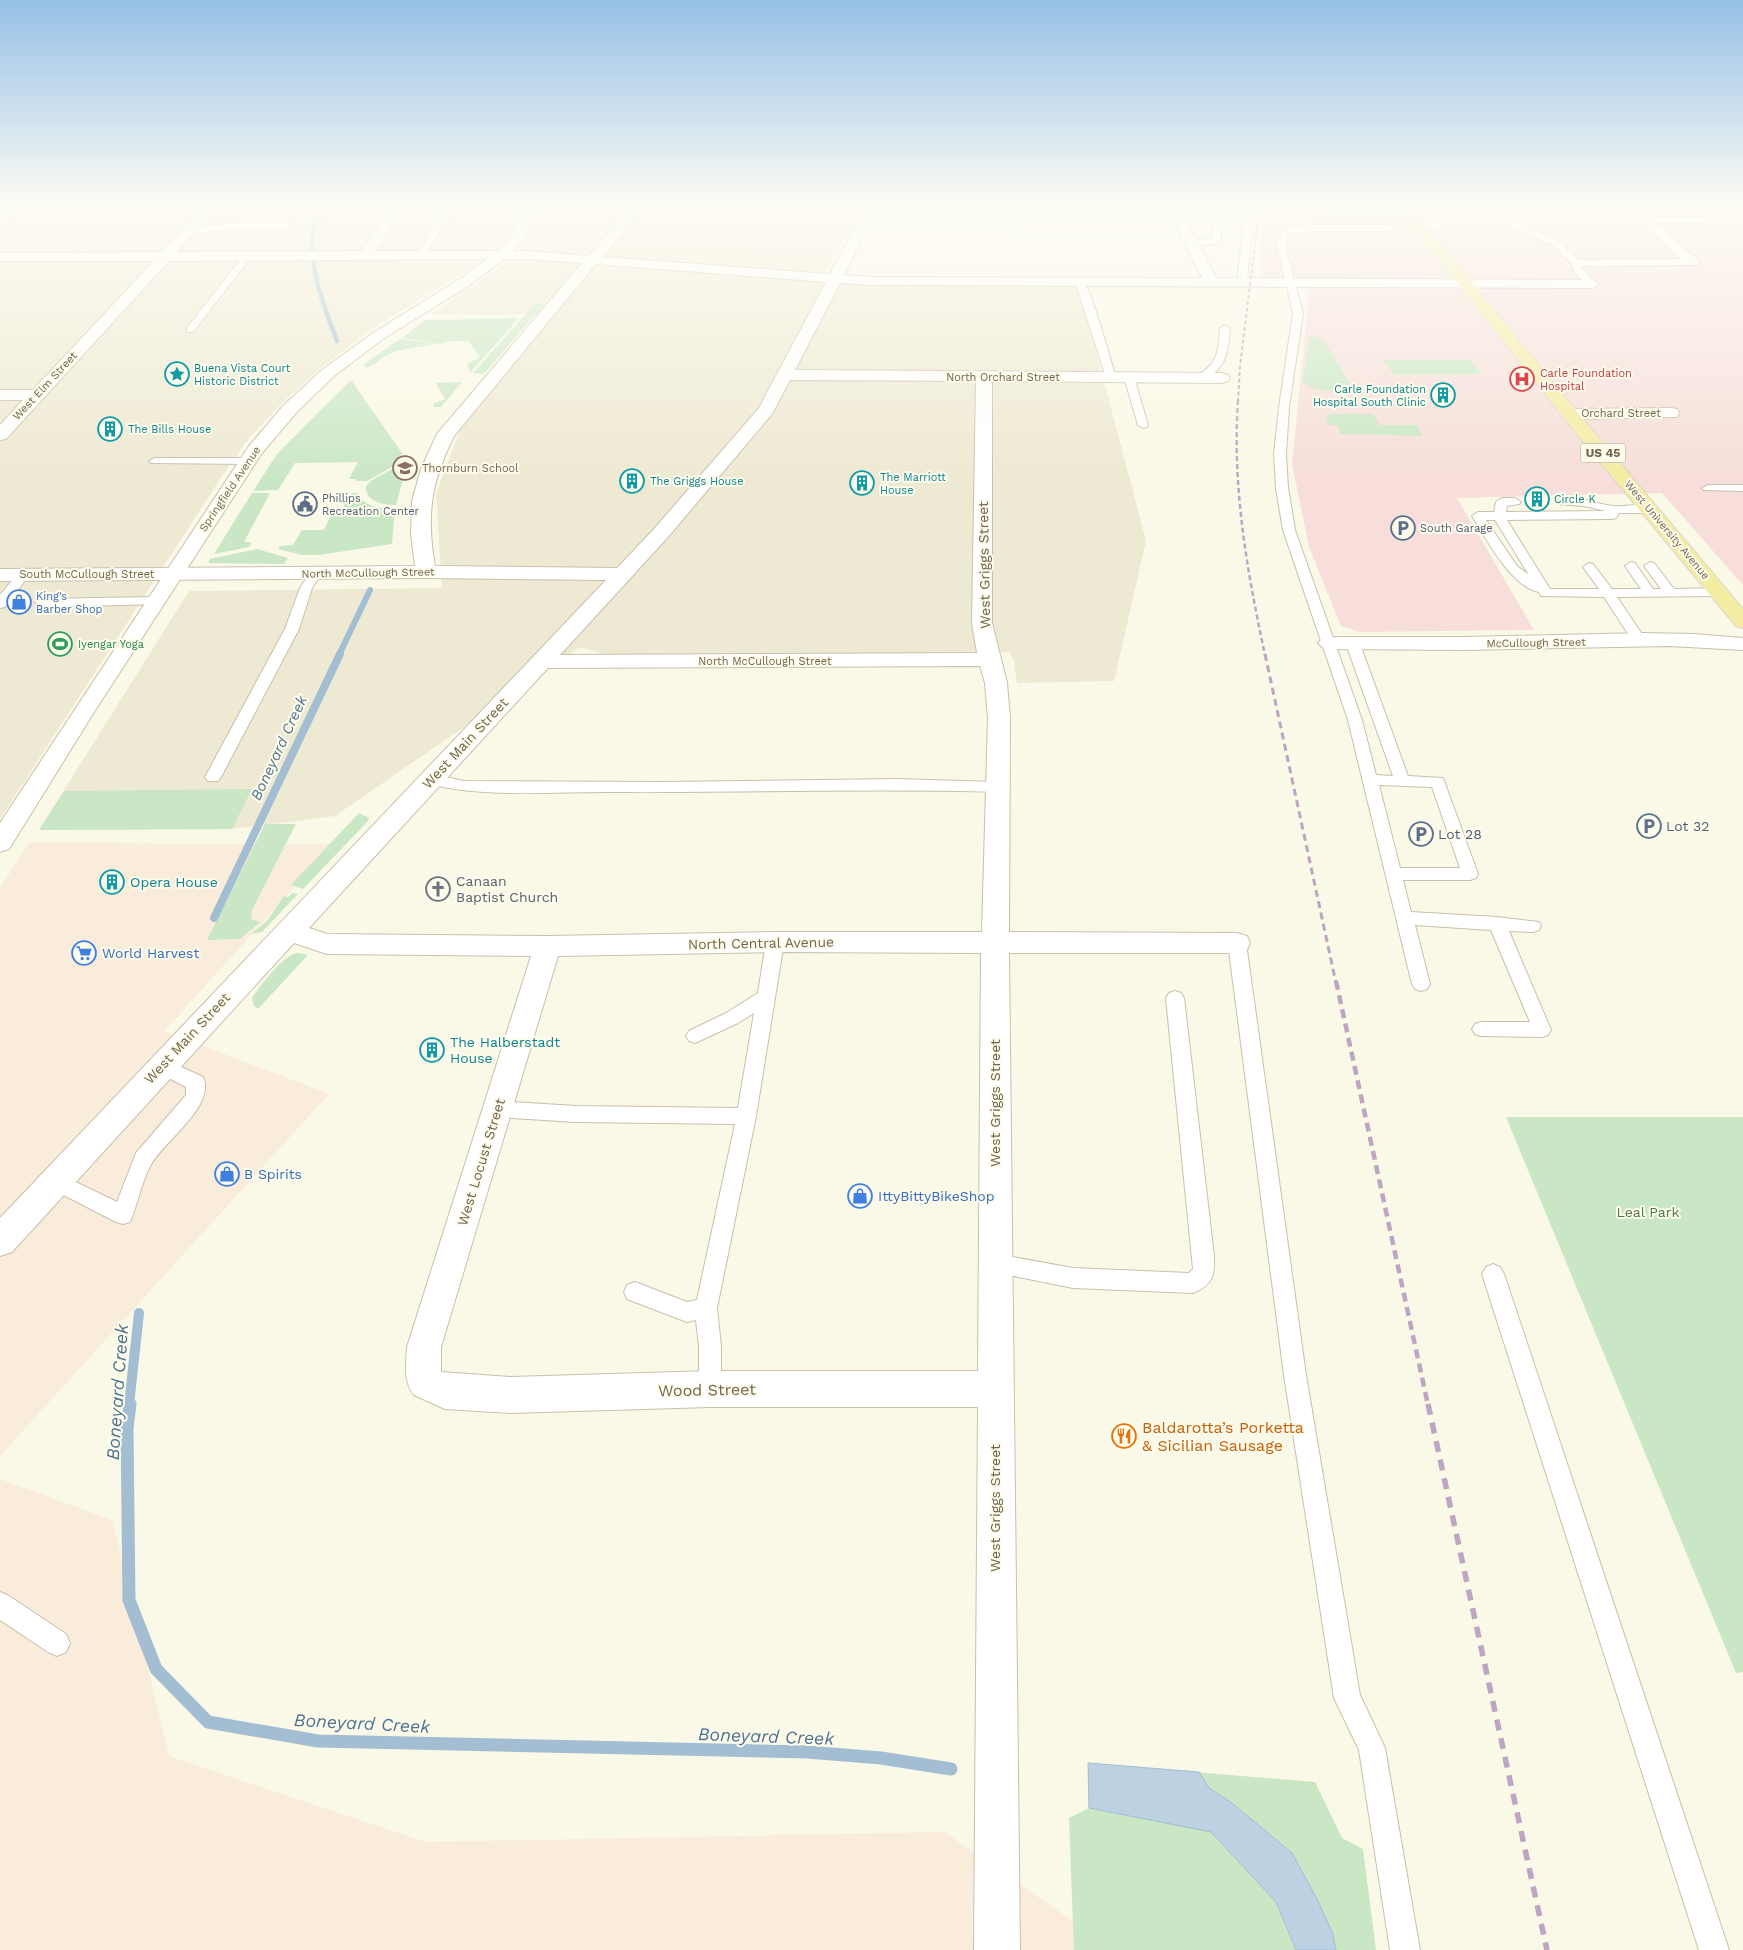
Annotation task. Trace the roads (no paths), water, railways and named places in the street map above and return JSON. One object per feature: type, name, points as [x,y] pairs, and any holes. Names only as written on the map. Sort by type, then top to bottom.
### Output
[{"type":"main road","name":"West University Avenue","points":[[1476,296],[1570,414],[1651,509],[1743,622]]},
{"type":"street","name":"West Elm Street","points":[[0,435],[129,296]]},
{"type":"street","name":"Springfield Avenue","points":[[0,843],[248,461],[290,409],[328,373],[378,336],[442,296]]},
{"type":"street","points":[[426,572],[421,548],[420,507],[424,483],[433,458],[446,434],[463,412],[561,296]]},
{"type":"street","name":"West Main Street","points":[[0,1240],[661,533],[766,410],[825,296]]},
{"type":"street","name":"North Orchard Street","points":[[783,376],[1222,378]]},
{"type":"street","name":"West Griggs Street","points":[[984,377],[982,623],[996,683],[1000,718],[995,942],[997,1950]]},
{"type":"street","points":[[0,395],[37,395]]},
{"type":"street","name":"Orchard Street","points":[[1570,414],[1671,413]]},
{"type":"street","name":"North McCullough Street","points":[[174,574],[426,572],[621,574]]},
{"type":"street","name":"South McCullough Street","points":[[0,575],[174,574]]},
{"type":"street","name":"McCullough Street","points":[[1329,643],[1484,644],[1639,640],[1713,641],[1743,644]]},
{"type":"street","name":"North McCullough Street","points":[[541,661],[989,658]]},
{"type":"street","name":"North Central Avenue","points":[[288,931],[327,944],[548,946],[775,942],[1237,943]]},
{"type":"street","name":"West Locust Street","points":[[423,1379],[424,1348],[548,946]]},
{"type":"street","name":"Wood Street","points":[[423,1379],[426,1383],[445,1391],[511,1395],[710,1389],[995,1389]]},
{"type":"lane","points":[[190,330],[217,296]]},
{"type":"lane","points":[[1087,296],[1111,377]]},
{"type":"lane","points":[[1294,296],[1298,312],[1281,432],[1280,454],[1282,488],[1289,530],[1354,720],[1421,984]]},
{"type":"lane","points":[[1201,378],[1222,361],[1225,328]]},
{"type":"lane","points":[[1129,378],[1143,425]]},
{"type":"lane","points":[[155,461],[248,461]]},
{"type":"lane","points":[[1708,488],[1743,488]]},
{"type":"lane","points":[[1516,502],[1502,502],[1499,516],[1546,594]]},
{"type":"lane","points":[[1563,502],[1584,502],[1613,513],[1620,527]]},
{"type":"lane","points":[[1651,509],[1592,516],[1478,516],[1512,569],[1546,594],[1720,592]]},
{"type":"lane","points":[[1552,516],[1560,527]]},
{"type":"lane","points":[[1592,516],[1602,527]]},
{"type":"lane","points":[[1631,566],[1650,593]]},
{"type":"lane","points":[[1650,566],[1671,593]]},
{"type":"lane","points":[[1589,567],[1639,640]]},
{"type":"lane","points":[[0,604],[23,574]]},
{"type":"lane","points":[[213,777],[292,629],[306,588],[315,574]]},
{"type":"lane","points":[[41,604],[155,602]]},
{"type":"lane","points":[[1352,644],[1402,781]]},
{"type":"lane","points":[[431,779],[464,786],[663,787],[896,784],[998,787]]},
{"type":"lane","points":[[1370,780],[1438,782],[1470,874],[1393,874]]},
{"type":"lane","points":[[1404,918],[1532,926]]},
{"type":"lane","points":[[1481,1029],[1542,1030],[1497,924]]},
{"type":"lane","points":[[710,1389],[710,1346],[706,1308],[746,1116],[775,942]]},
{"type":"lane","points":[[1237,943],[1295,1375],[1347,1698],[1372,1748],[1405,1950]]},
{"type":"lane","points":[[695,1036],[732,1018],[766,997]]},
{"type":"lane","points":[[996,1264],[1073,1278],[1193,1283],[1204,1273],[1204,1256],[1175,998]]},
{"type":"lane","points":[[54,1181],[123,1215],[143,1159],[195,1098],[196,1083],[162,1066]]},
{"type":"lane","points":[[498,1109],[576,1114],[746,1116]]},
{"type":"lane","points":[[1493,1274],[1714,1950]]},
{"type":"lane","points":[[635,1292],[687,1312],[706,1308]]},
{"type":"lane","points":[[0,1605],[57,1643]]},
{"type":"water","points":[[1088,1763],[1199,1772],[1209,1788],[1232,1803],[1292,1853],[1317,1899],[1333,1934],[1336,1950],[1296,1950],[1276,1902],[1211,1832],[1089,1808]]},
{"type":"waterway","name":"Boneyard Creek","points":[[321,296],[337,341]]},
{"type":"waterway","name":"Boneyard Creek","points":[[339,655],[370,590]]},
{"type":"waterway","name":"Boneyard Creek","points":[[214,918],[340,654]]},
{"type":"waterway","name":"Boneyard Creek","points":[[129,1405],[139,1313]]},
{"type":"waterway","name":"Boneyard Creek","points":[[130,1404],[127,1428],[129,1600],[156,1669],[208,1722],[318,1741],[807,1752],[881,1758],[951,1769]]},
{"type":"railway","points":[[1238,402],[1240,366],[1249,296]]},
{"type":"railway","points":[[1238,400],[1237,465],[1242,529],[1265,655]]},
{"type":"railway","points":[[1265,654],[1336,983]]},
{"type":"railway","points":[[1336,981],[1428,1405]]},
{"type":"railway","points":[[1428,1404],[1547,1950]]},
{"type":"place","name":"Buena Vista Court Historic District","points":[[177,374]]},
{"type":"place","name":"Carle Foundation Hospital","points":[[1522,379]]},
{"type":"place","name":"Carle Foundation Hospital South Clinic","points":[[1443,395]]},
{"type":"place","name":"The Bills House","points":[[110,429]]},
{"type":"place","name":"Thornburn School","points":[[405,468]]},
{"type":"place","name":"The Griggs House","points":[[632,481]]},
{"type":"place","name":"The Marriott House","points":[[862,483]]},
{"type":"place","name":"Circle K","points":[[1537,499]]},
{"type":"place","name":"Phillips Recreation Center","points":[[305,504]]},
{"type":"place","name":"South Garage","points":[[1403,528]]},
{"type":"place","name":"King's Barber Shop","points":[[19,602]]},
{"type":"place","name":"Iyengar Yoga","points":[[60,644]]},
{"type":"place","name":"Lot 32","points":[[1649,826]]},
{"type":"place","name":"Lot 28","points":[[1421,834]]},
{"type":"place","name":"Opera House","points":[[112,882]]},
{"type":"place","name":"Canaan Baptist Church","points":[[438,889]]},
{"type":"place","name":"World Harvest","points":[[84,953]]},
{"type":"place","name":"The Halberstadt House","points":[[432,1050]]},
{"type":"place","name":"B Spirits","points":[[227,1174]]},
{"type":"place","name":"IttyBittyBikeShop","points":[[860,1196]]},
{"type":"place","name":"Baldarotta’s Porketta & Sicilian Sausage","points":[[1124,1436]]},
{"type":"park label","name":"Leal Park","points":[[1648,1212]]}]
